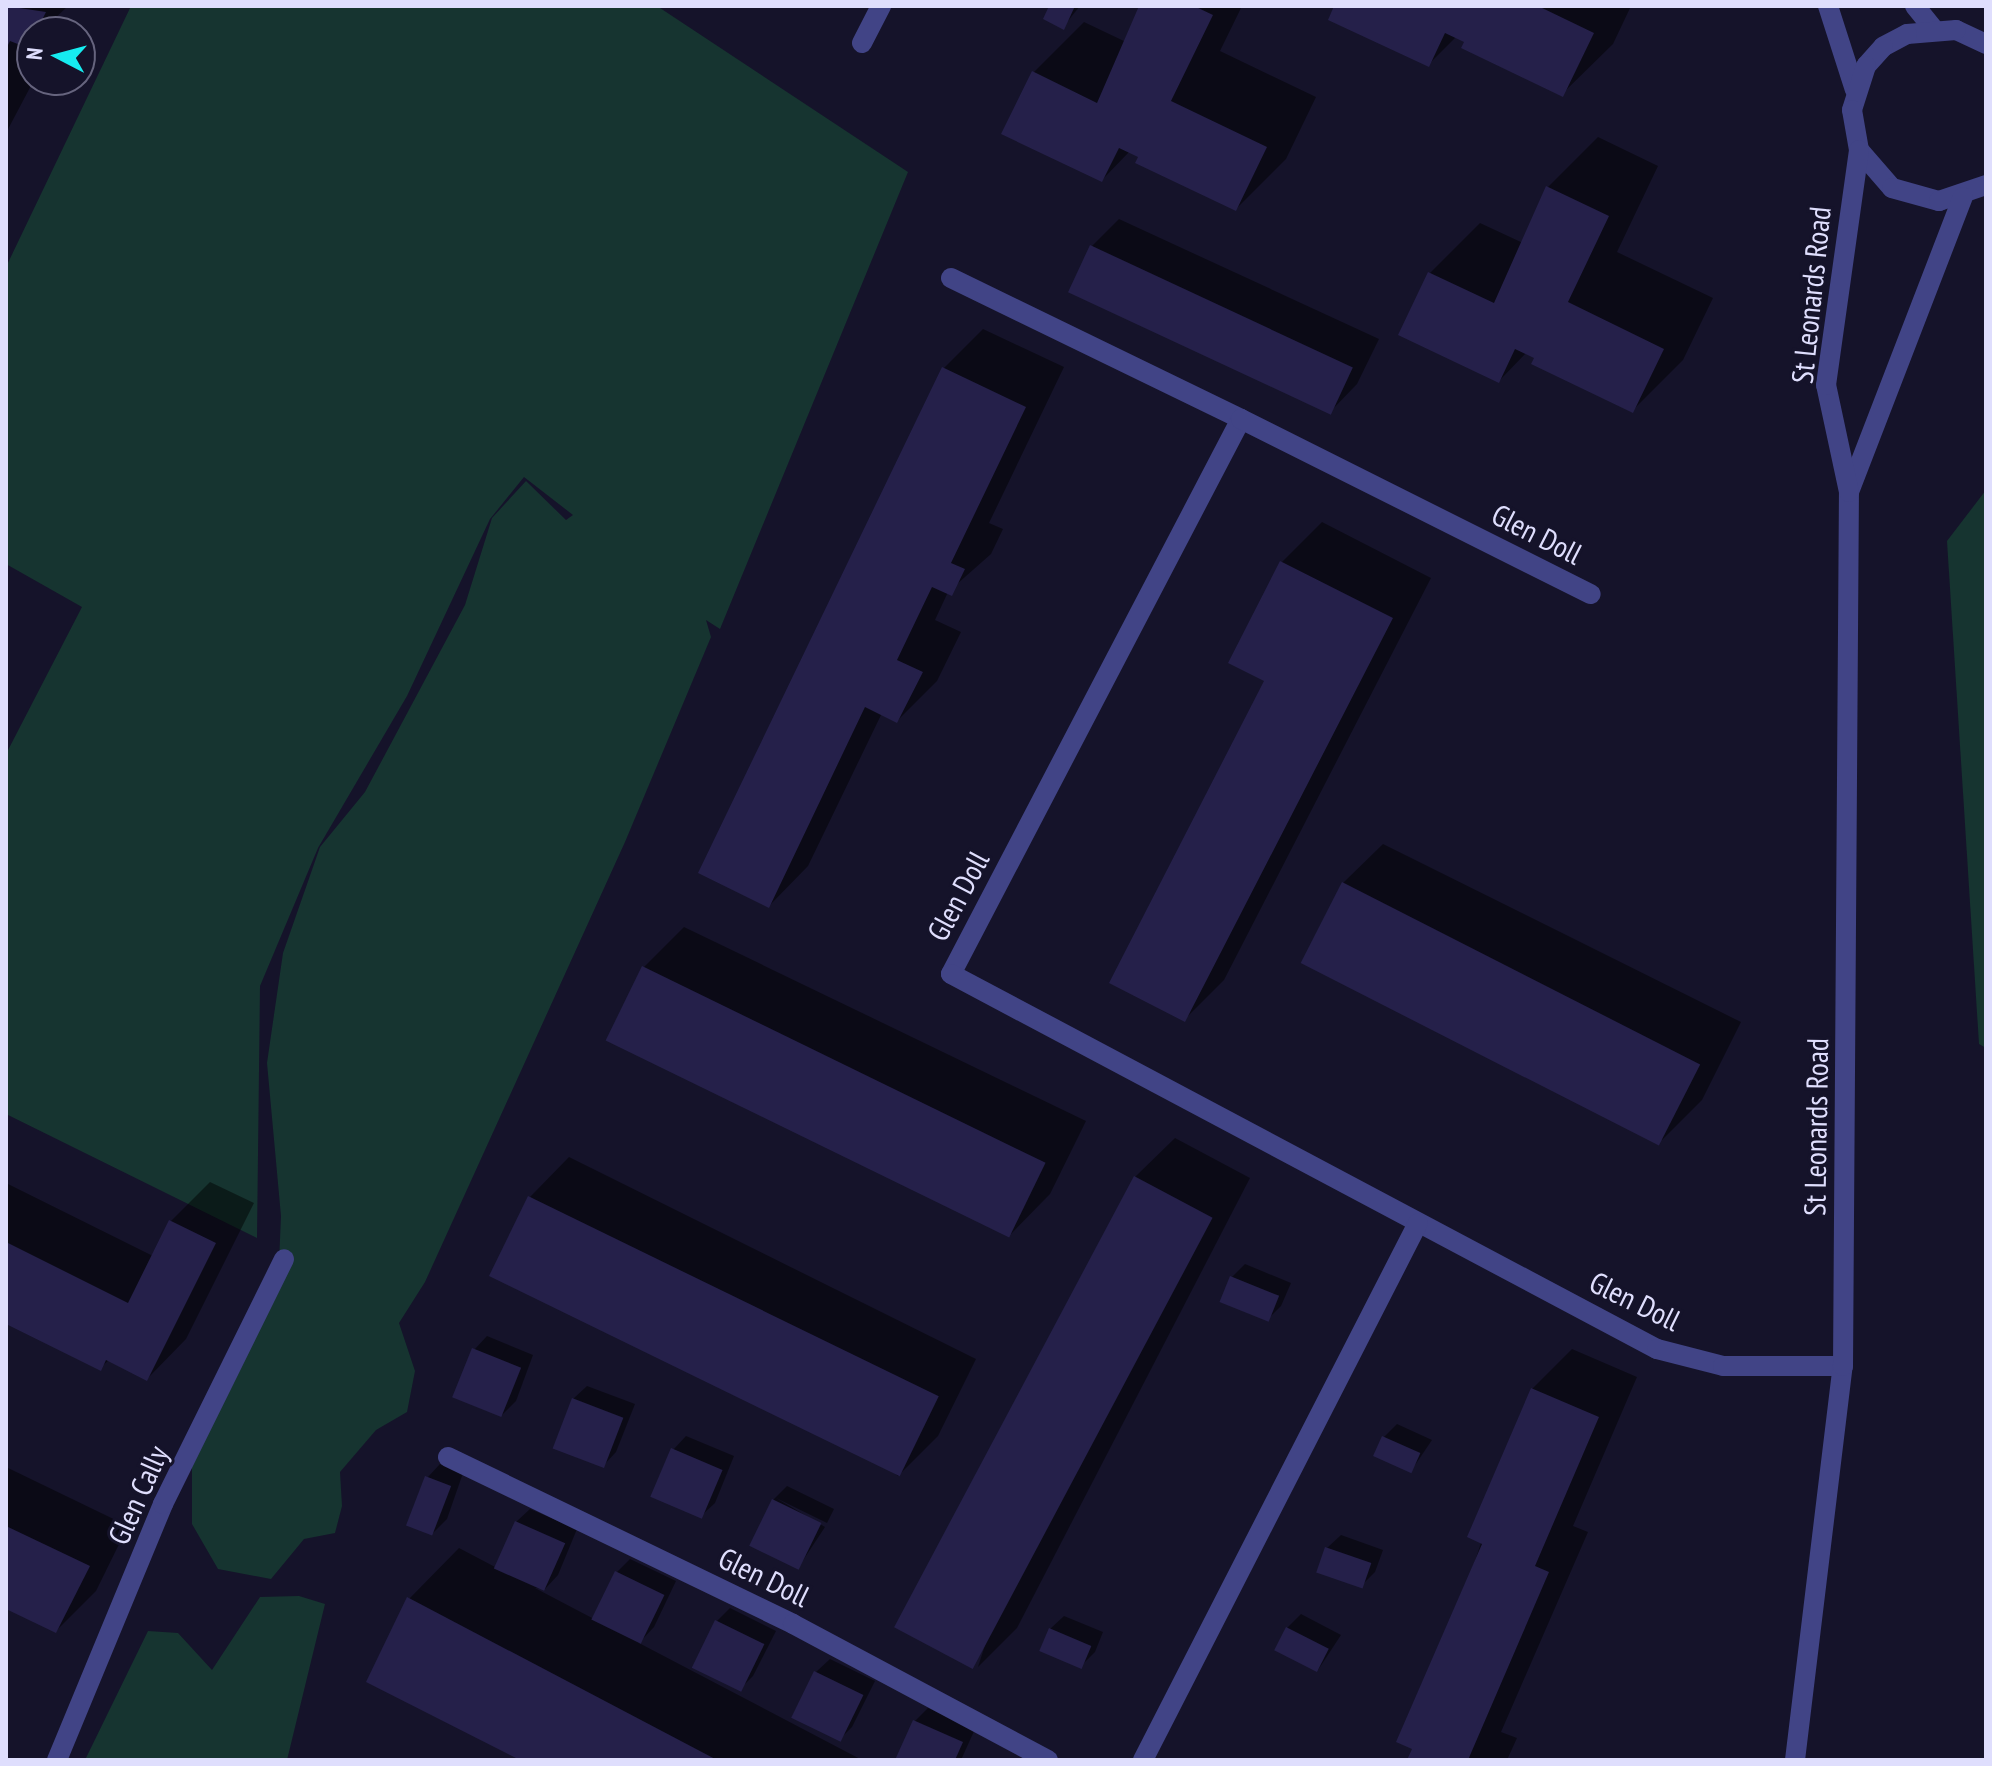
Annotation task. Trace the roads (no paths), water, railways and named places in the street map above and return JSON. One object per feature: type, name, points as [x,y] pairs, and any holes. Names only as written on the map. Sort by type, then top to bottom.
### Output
[{"type":"street","points":[[862,43],[881,6]]},
{"type":"street","points":[[1828,6],[1855,90]]},
{"type":"street","points":[[1915,6],[1933,28]]},
{"type":"street","points":[[1855,90],[1883,47],[1933,28],[1984,41]]},
{"type":"street","name":"St Leonards Road","points":[[1795,1760],[1843,1366],[1849,492],[1826,385],[1859,150],[1853,131],[1855,90]]},
{"type":"street","points":[[1859,150],[1872,171],[1914,198],[1963,197],[1986,185]]},
{"type":"street","name":"St Leonards Road","points":[[1849,492],[1963,197]]},
{"type":"street","name":"Glen Doll","points":[[951,278],[1591,594]]},
{"type":"street","name":"Glen Doll","points":[[1241,419],[951,974],[1657,1349],[1723,1366],[1843,1366]]},
{"type":"street","points":[[1143,1760],[1418,1223]]},
{"type":"street","name":"Glen Cally","points":[[57,1760],[163,1504],[284,1259]]},
{"type":"street","name":"Glen Doll","points":[[448,1457],[793,1624],[1048,1760]]}]
